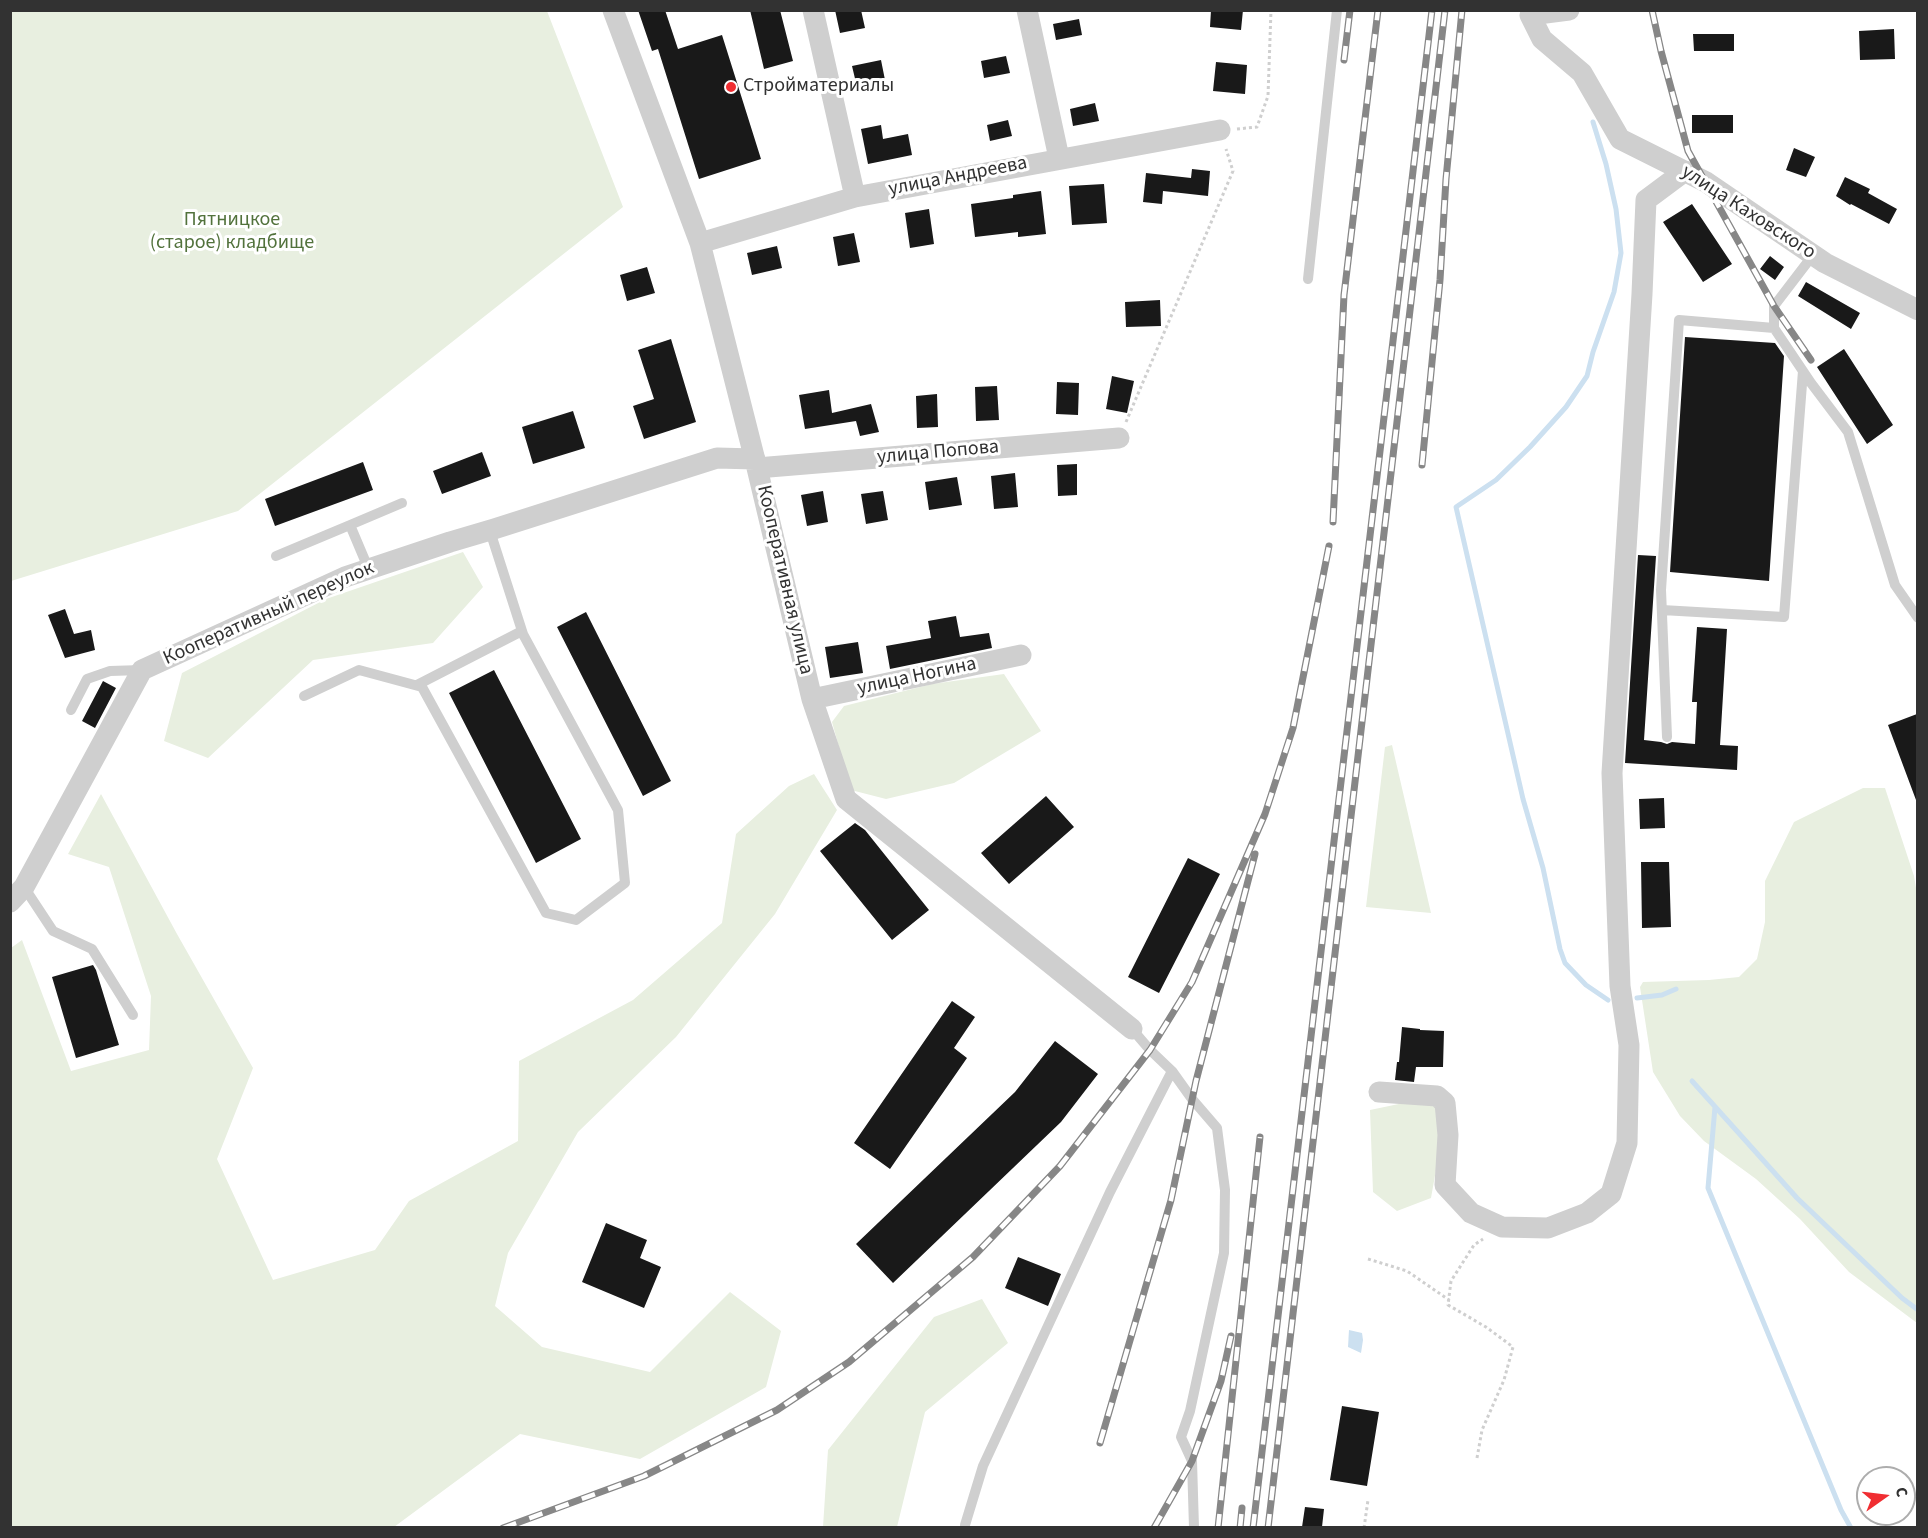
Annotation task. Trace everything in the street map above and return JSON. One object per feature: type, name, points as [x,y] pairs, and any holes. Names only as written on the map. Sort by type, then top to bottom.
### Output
[{"type":"street","name":"Кооперативная улица","points":[[613,10],[700,243],[812,699],[846,799],[1132,1029]]},
{"type":"street","points":[[813,10],[855,197]]},
{"type":"street","points":[[1027,10],[1059,158]]},
{"type":"street","name":"улица Каховского","points":[[1569,10],[1530,15],[1542,39],[1582,73],[1620,139],[1706,182],[1825,263],[1917,310]]},
{"type":"street","name":"улица Андреева","points":[[700,243],[855,197],[1220,130]]},
{"type":"street","points":[[1379,1092],[1437,1096],[1445,1103],[1448,1135],[1445,1185],[1471,1213],[1502,1227],[1548,1228],[1587,1213],[1611,1194],[1627,1143],[1629,1045],[1620,986],[1612,762],[1646,200],[1685,171]]},
{"type":"street","name":"улица Попова","points":[[756,464],[1119,438]]},
{"type":"street","name":"Кооперативный переулок","points":[[17,895],[142,670],[345,578],[450,542],[717,458],[756,464]]},
{"type":"street","name":"улица Ногина","points":[[812,699],[1021,655]]},
{"type":"lane","points":[[1308,279],[1337,10]]},
{"type":"lane","points":[[1813,255],[1774,306],[1774,328],[1848,432],[1895,585],[1917,618]]},
{"type":"lane","points":[[1667,737],[1661,590],[1679,320],[1774,328]]},
{"type":"lane","points":[[1662,610],[1784,616],[1803,371]]},
{"type":"lane","points":[[276,556],[402,503]]},
{"type":"lane","points":[[350,525],[369,570]]},
{"type":"lane","points":[[304,696],[359,670],[422,687],[546,913],[576,921],[625,883],[618,810],[522,631],[490,531]]},
{"type":"lane","points":[[417,685],[522,631]]},
{"type":"lane","points":[[71,710],[87,679],[110,671],[142,670]]},
{"type":"lane","points":[[17,895],[53,931],[92,949],[133,1015]]},
{"type":"lane","points":[[1132,1029],[1172,1071],[1217,1128],[1225,1190],[1224,1253],[1190,1411],[1181,1437],[1192,1461],[1194,1527]]},
{"type":"lane","points":[[965,1525],[982,1466],[1110,1192],[1172,1071]]},
{"type":"path","points":[[1119,438],[1233,171],[1220,130],[1257,128],[1268,96],[1271,10]]},
{"type":"path","points":[[1477,1458],[1482,1430],[1504,1380],[1513,1347],[1486,1326],[1448,1305],[1451,1281],[1474,1245],[1502,1227]]},
{"type":"path","points":[[1368,1259],[1407,1271],[1449,1300]]},
{"type":"path","points":[[1364,1527],[1368,1500]]},
{"type":"green space","name":"Пятницкое (старое) кладбище","points":[[11,10],[547,11],[623,207],[238,511],[11,581]]},
{"type":"green space","points":[[463,552],[483,587],[433,643],[313,660],[208,758],[164,741],[182,673],[326,599]]},
{"type":"green space","points":[[1004,674],[1041,731],[954,783],[886,799],[851,790],[832,722],[844,706],[932,684]]},
{"type":"green space","points":[[1392,745],[1431,913],[1366,907],[1385,747]]},
{"type":"green space","points":[[814,774],[837,810],[775,914],[676,1037],[578,1132],[508,1253],[495,1306],[542,1347],[650,1372],[730,1292],[781,1331],[766,1387],[640,1459],[520,1434],[394,1527],[11,1527],[11,948],[22,940],[71,1071],[149,1050],[151,996],[109,867],[68,854],[101,794],[253,1068],[217,1159],[273,1280],[375,1250],[409,1201],[518,1141],[519,1061],[633,1000],[722,923],[736,834],[789,786]]},
{"type":"green space","points":[[1863,788],[1885,788],[1914,876],[1917,894],[1917,1323],[1849,1272],[1800,1219],[1756,1179],[1704,1141],[1680,1116],[1653,1072],[1640,987],[1643,982],[1739,977],[1757,959],[1765,922],[1765,881],[1794,822]]},
{"type":"green space","points":[[1413,1101],[1438,1106],[1439,1153],[1431,1198],[1397,1211],[1373,1192],[1370,1110]]},
{"type":"green space","points":[[982,1299],[1008,1343],[925,1412],[897,1527],[823,1527],[828,1450],[934,1317]]},
{"type":"water","points":[[1349,1330],[1362,1333],[1361,1353],[1348,1347]]},
{"type":"building","points":[[638,10],[665,10],[678,49],[722,35],[761,159],[699,179],[658,49],[652,51]]},
{"type":"building","points":[[750,10],[780,10],[793,61],[764,69]]},
{"type":"building","points":[[835,10],[861,10],[865,28],[840,33]]},
{"type":"building","points":[[1211,10],[1243,10],[1241,30],[1210,27]]},
{"type":"building","points":[[1079,19],[1082,35],[1056,40],[1053,24]]},
{"type":"building","points":[[1894,29],[1895,59],[1860,60],[1859,31]]},
{"type":"building","points":[[1693,34],[1734,34],[1734,51],[1694,51]]},
{"type":"building","points":[[1006,56],[1010,73],[984,78],[981,61]]},
{"type":"building","points":[[881,60],[885,80],[857,87],[852,66]]},
{"type":"building","points":[[1216,62],[1247,65],[1245,94],[1213,91]]},
{"type":"building","points":[[1095,103],[1099,121],[1073,126],[1070,109]]},
{"type":"building","points":[[1692,115],[1733,115],[1733,133],[1692,133]]},
{"type":"building","points":[[1008,120],[1012,136],[990,141],[987,125]]},
{"type":"building","points":[[881,125],[883,139],[908,134],[912,155],[868,164],[861,129]]},
{"type":"building","points":[[1794,148],[1815,157],[1806,177],[1786,170]]},
{"type":"building","points":[[1192,169],[1210,171],[1208,196],[1163,191],[1162,204],[1143,202],[1146,173],[1191,178]]},
{"type":"building","points":[[1845,177],[1870,189],[1868,193],[1897,209],[1889,224],[1836,196]]},
{"type":"building","points":[[1104,184],[1107,223],[1072,225],[1069,186]]},
{"type":"building","points":[[1041,191],[1046,234],[1018,237],[1018,232],[975,237],[971,204]]},
{"type":"building","points":[[1692,204],[1732,264],[1703,282],[1663,222]]},
{"type":"building","points":[[929,209],[934,244],[910,248],[905,213]]},
{"type":"building","points":[[854,233],[860,262],[838,266],[833,237]]},
{"type":"building","points":[[777,246],[782,268],[752,275],[747,253]]},
{"type":"building","points":[[1770,256],[1784,267],[1775,280],[1760,269]]},
{"type":"building","points":[[647,267],[655,293],[627,301],[620,275]]},
{"type":"building","points":[[1806,282],[1860,313],[1851,329],[1798,296]]},
{"type":"building","points":[[1160,300],[1161,326],[1126,327],[1125,302]]},
{"type":"building","points":[[1685,337],[1775,343],[1784,356],[1769,581],[1670,572]]},
{"type":"building","points":[[671,339],[696,422],[644,439],[633,406],[654,399],[638,350]]},
{"type":"building","points":[[1844,349],[1893,425],[1867,444],[1817,367]]},
{"type":"building","points":[[1112,376],[1134,381],[1127,413],[1106,409]]},
{"type":"building","points":[[1057,382],[1079,383],[1078,415],[1056,414]]},
{"type":"building","points":[[997,386],[999,420],[976,421],[975,387]]},
{"type":"building","points":[[829,390],[832,413],[871,404],[879,432],[860,436],[856,421],[805,429],[799,395]]},
{"type":"building","points":[[937,394],[938,427],[917,428],[916,396]]},
{"type":"building","points":[[573,411],[585,448],[533,464],[522,427]]},
{"type":"building","points":[[482,452],[491,476],[442,494],[433,471]]},
{"type":"building","points":[[363,462],[373,490],[275,526],[265,499]]},
{"type":"building","points":[[1077,464],[1077,495],[1058,496],[1057,465]]},
{"type":"building","points":[[1015,473],[1018,507],[994,509],[991,476]]},
{"type":"building","points":[[957,477],[962,505],[929,510],[925,482]]},
{"type":"building","points":[[823,491],[828,522],[807,526],[801,495]]},
{"type":"building","points":[[883,491],[888,520],[866,524],[861,494]]},
{"type":"building","points":[[1638,555],[1656,556],[1644,740],[1667,744],[1672,742],[1695,744],[1697,702],[1692,702],[1697,627],[1727,629],[1720,745],[1738,746],[1737,770],[1625,763]]},
{"type":"building","points":[[65,609],[74,634],[91,630],[95,650],[65,658],[48,615]]},
{"type":"building","points":[[586,612],[671,781],[643,796],[557,627]]},
{"type":"building","points":[[956,616],[960,637],[989,633],[992,648],[890,669],[886,646],[931,638],[928,621]]},
{"type":"building","points":[[858,642],[863,673],[830,678],[825,647]]},
{"type":"building","points":[[494,670],[581,839],[536,863],[449,693]]},
{"type":"building","points":[[103,681],[116,688],[95,728],[82,721]]},
{"type":"building","points":[[1917,714],[1917,799],[1916,800],[1888,725]]},
{"type":"building","points":[[1046,796],[1074,827],[1009,884],[981,853]]},
{"type":"building","points":[[1664,798],[1665,828],[1640,829],[1639,799]]},
{"type":"building","points":[[855,823],[865,830],[929,910],[892,940],[820,851]]},
{"type":"building","points":[[1188,858],[1220,874],[1159,993],[1128,977]]},
{"type":"building","points":[[1641,862],[1669,862],[1671,927],[1642,928]]},
{"type":"building","points":[[93,965],[119,1045],[76,1058],[52,977]]},
{"type":"building","points":[[952,1001],[975,1017],[954,1048],[967,1058],[890,1169],[854,1143]]},
{"type":"building","points":[[1402,1027],[1444,1031],[1443,1067],[1416,1067],[1414,1082],[1395,1080]]},
{"type":"building","points":[[1055,1041],[1098,1074],[1061,1122],[893,1283],[856,1244],[1015,1092]]},
{"type":"building","points":[[606,1223],[647,1240],[640,1258],[661,1267],[644,1308],[582,1282]]},
{"type":"building","points":[[1018,1257],[1061,1274],[1048,1306],[1005,1288]]},
{"type":"building","points":[[1342,1406],[1379,1412],[1367,1486],[1330,1480]]},
{"type":"building","points":[[1305,1507],[1324,1509],[1322,1527],[1302,1527]]},
{"type":"waterway","points":[[1593,122],[1606,164],[1616,209],[1621,253],[1614,292],[1587,376],[1566,407],[1530,447],[1496,480],[1456,507],[1523,799],[1543,868],[1560,949],[1565,963],[1586,985],[1608,1000]]},
{"type":"waterway","points":[[1637,998],[1662,995],[1676,989]]},
{"type":"waterway","points":[[1692,1081],[1797,1198],[1902,1298],[1918,1310]]},
{"type":"waterway","points":[[1715,1107],[1708,1188],[1841,1510],[1851,1528]]},
{"type":"railway","points":[[1344,60],[1350,10]]},
{"type":"railway","points":[[1333,522],[1344,295],[1378,10]]},
{"type":"railway","points":[[1253,1528],[1432,10]]},
{"type":"railway","points":[[1268,1528],[1445,10]]},
{"type":"railway","points":[[1422,465],[1462,10]]},
{"type":"railway","points":[[1652,10],[1688,151],[1774,306],[1811,360]]},
{"type":"railway","points":[[503,1528],[644,1476],[777,1410],[849,1362],[973,1257],[1060,1166],[1150,1050],[1192,982],[1265,814],[1293,728],[1329,546]]},
{"type":"railway","points":[[1100,1443],[1171,1200],[1196,1081],[1255,854]]},
{"type":"railway","points":[[1218,1528],[1260,1137]]},
{"type":"railway","points":[[1154,1528],[1192,1461],[1221,1381],[1231,1336]]},
{"type":"railway","points":[[1240,1528],[1242,1508]]},
{"type":"place","name":"Стройматериалы","points":[[731,87]]}]
